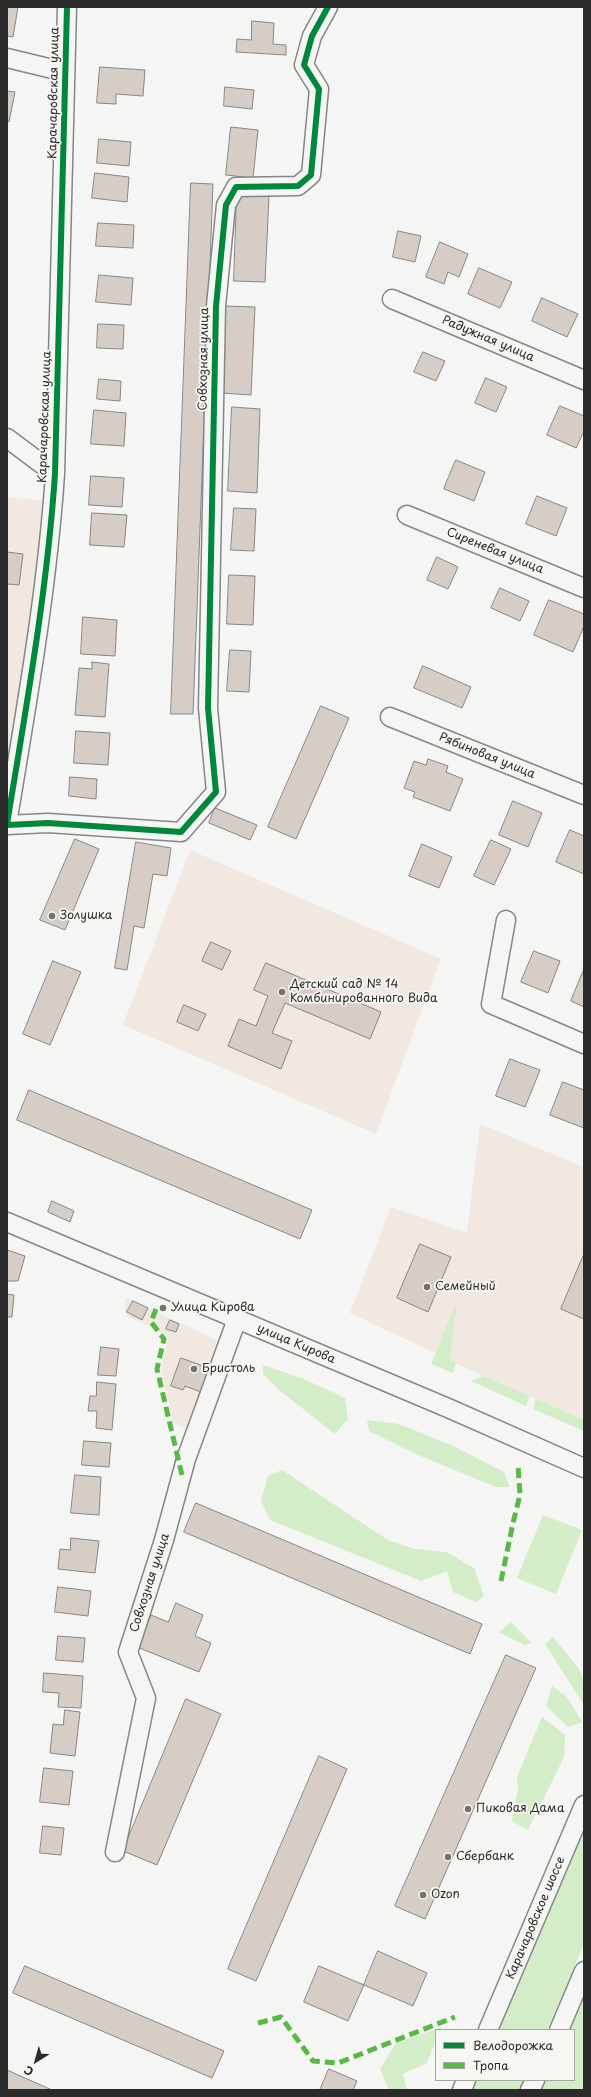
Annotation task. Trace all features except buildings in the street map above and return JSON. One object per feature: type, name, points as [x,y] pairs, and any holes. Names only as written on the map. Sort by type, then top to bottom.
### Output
[{"type":"street","name":"Карачаровская улица","points":[[7,824],[41,620],[50,544],[55,474],[67,7]]},
{"type":"street","name":"Совхозная улица","points":[[7,824],[48,823],[181,832],[216,792],[208,708],[216,306],[226,205],[236,188],[298,186],[311,175],[319,89],[304,65],[312,36],[328,7]]},
{"type":"street","points":[[7,58],[65,72]]},
{"type":"street","name":"Радужная улица","points":[[392,299],[584,380]]},
{"type":"street","points":[[7,438],[55,474]]},
{"type":"street","name":"Сиреневая улица","points":[[407,514],[584,588]]},
{"type":"street","name":"Рябиновая улица","points":[[390,717],[584,795]]},
{"type":"street","points":[[506,920],[491,1004],[584,1044]]},
{"type":"street","name":"улица Кирова","points":[[7,1222],[448,1408],[584,1468]]},
{"type":"street","name":"Совхозная улица","points":[[115,1852],[146,1698],[128,1652],[164,1540],[186,1459],[237,1319]]},
{"type":"street","name":"Карачаровское шоссе","points":[[488,2029],[584,1805]]},
{"type":"street","points":[[559,2029],[584,1972]]},
{"type":"street","points":[[530,2090],[534,2081]]},
{"type":"shaded area","points":[[7,497],[45,501],[44,540],[7,769]]},
{"type":"shaded area","name":"Детский сад № 14 Комбинированного Вида","points":[[190,850],[441,959],[376,1134],[123,1025]]},
{"type":"shaded area","points":[[480,1124],[584,1167],[584,1420],[483,1376],[350,1313],[391,1207],[467,1233]]},
{"type":"shaded area","points":[[125,1297],[223,1343],[191,1430],[173,1423],[161,1368],[169,1336],[125,1315]]},
{"type":"green space","points":[[457,1301],[450,1360],[456,1363],[453,1373],[431,1364]]},
{"type":"green space","points":[[263,1365],[304,1379],[345,1398],[348,1419],[335,1434],[279,1390],[263,1374]]},
{"type":"green space","points":[[483,1376],[530,1396],[526,1406],[471,1381]]},
{"type":"green space","points":[[536,1399],[584,1420],[584,1431],[533,1409]]},
{"type":"green space","points":[[367,1420],[399,1424],[451,1445],[504,1472],[510,1487],[496,1487],[418,1455],[369,1431]]},
{"type":"green space","points":[[282,1470],[388,1540],[415,1549],[446,1552],[474,1568],[484,1596],[476,1602],[453,1592],[447,1571],[421,1581],[270,1520],[261,1501],[268,1476]]},
{"type":"green space","points":[[543,1515],[582,1530],[556,1594],[517,1578]]},
{"type":"green space","points":[[511,1622],[532,1643],[524,1645],[499,1632]]},
{"type":"green space","points":[[553,1637],[579,1669],[584,1680],[584,1705],[545,1644]]},
{"type":"green space","points":[[552,1686],[567,1697],[582,1722],[568,1727],[546,1706]]},
{"type":"green space","points":[[542,1717],[565,1735],[564,1757],[528,1830],[512,1821],[518,1789],[517,1777]]},
{"type":"green space","points":[[584,1829],[584,1944],[547,2029],[496,2029]]},
{"type":"green space","points":[[584,2000],[584,2090],[541,2090],[545,2081],[575,2081],[575,2029],[570,2029]]},
{"type":"green space","points":[[435,2029],[435,2043],[427,2063],[403,2074],[407,2090],[389,2090],[380,2069],[396,2043]]},
{"type":"green space","points":[[474,2081],[525,2081],[521,2090],[470,2090]]},
{"type":"marked path","points":[[156,1309],[151,1322],[164,1339],[157,1369],[182,1475]]},
{"type":"marked path","points":[[501,1581],[520,1495],[518,1465]]},
{"type":"marked path","points":[[258,2023],[281,2017],[313,2061],[338,2063],[455,2017]]},
{"type":"cycle path","points":[[7,824],[41,606],[47,562],[55,474],[67,7]]},
{"type":"cycle path","points":[[7,825],[48,823],[181,832],[216,792],[208,708],[216,306],[226,205],[236,187],[298,186],[311,175],[319,89],[304,65],[312,36],[328,7]]},
{"type":"place","name":"Золушка","points":[[52,916]]},
{"type":"place","name":"Детский сад № 14 Комбинированного Вида","points":[[282,992]]},
{"type":"place","name":"Семейный","points":[[427,1287]]},
{"type":"place","name":"Улица Кирова","points":[[163,1308]]},
{"type":"place","name":"Бристоль","points":[[194,1369]]},
{"type":"place","name":"Пиковая Дама","points":[[468,1809]]},
{"type":"place","name":"Сбербанк","points":[[448,1857]]},
{"type":"place","name":"Ozon","points":[[423,1895]]}]
